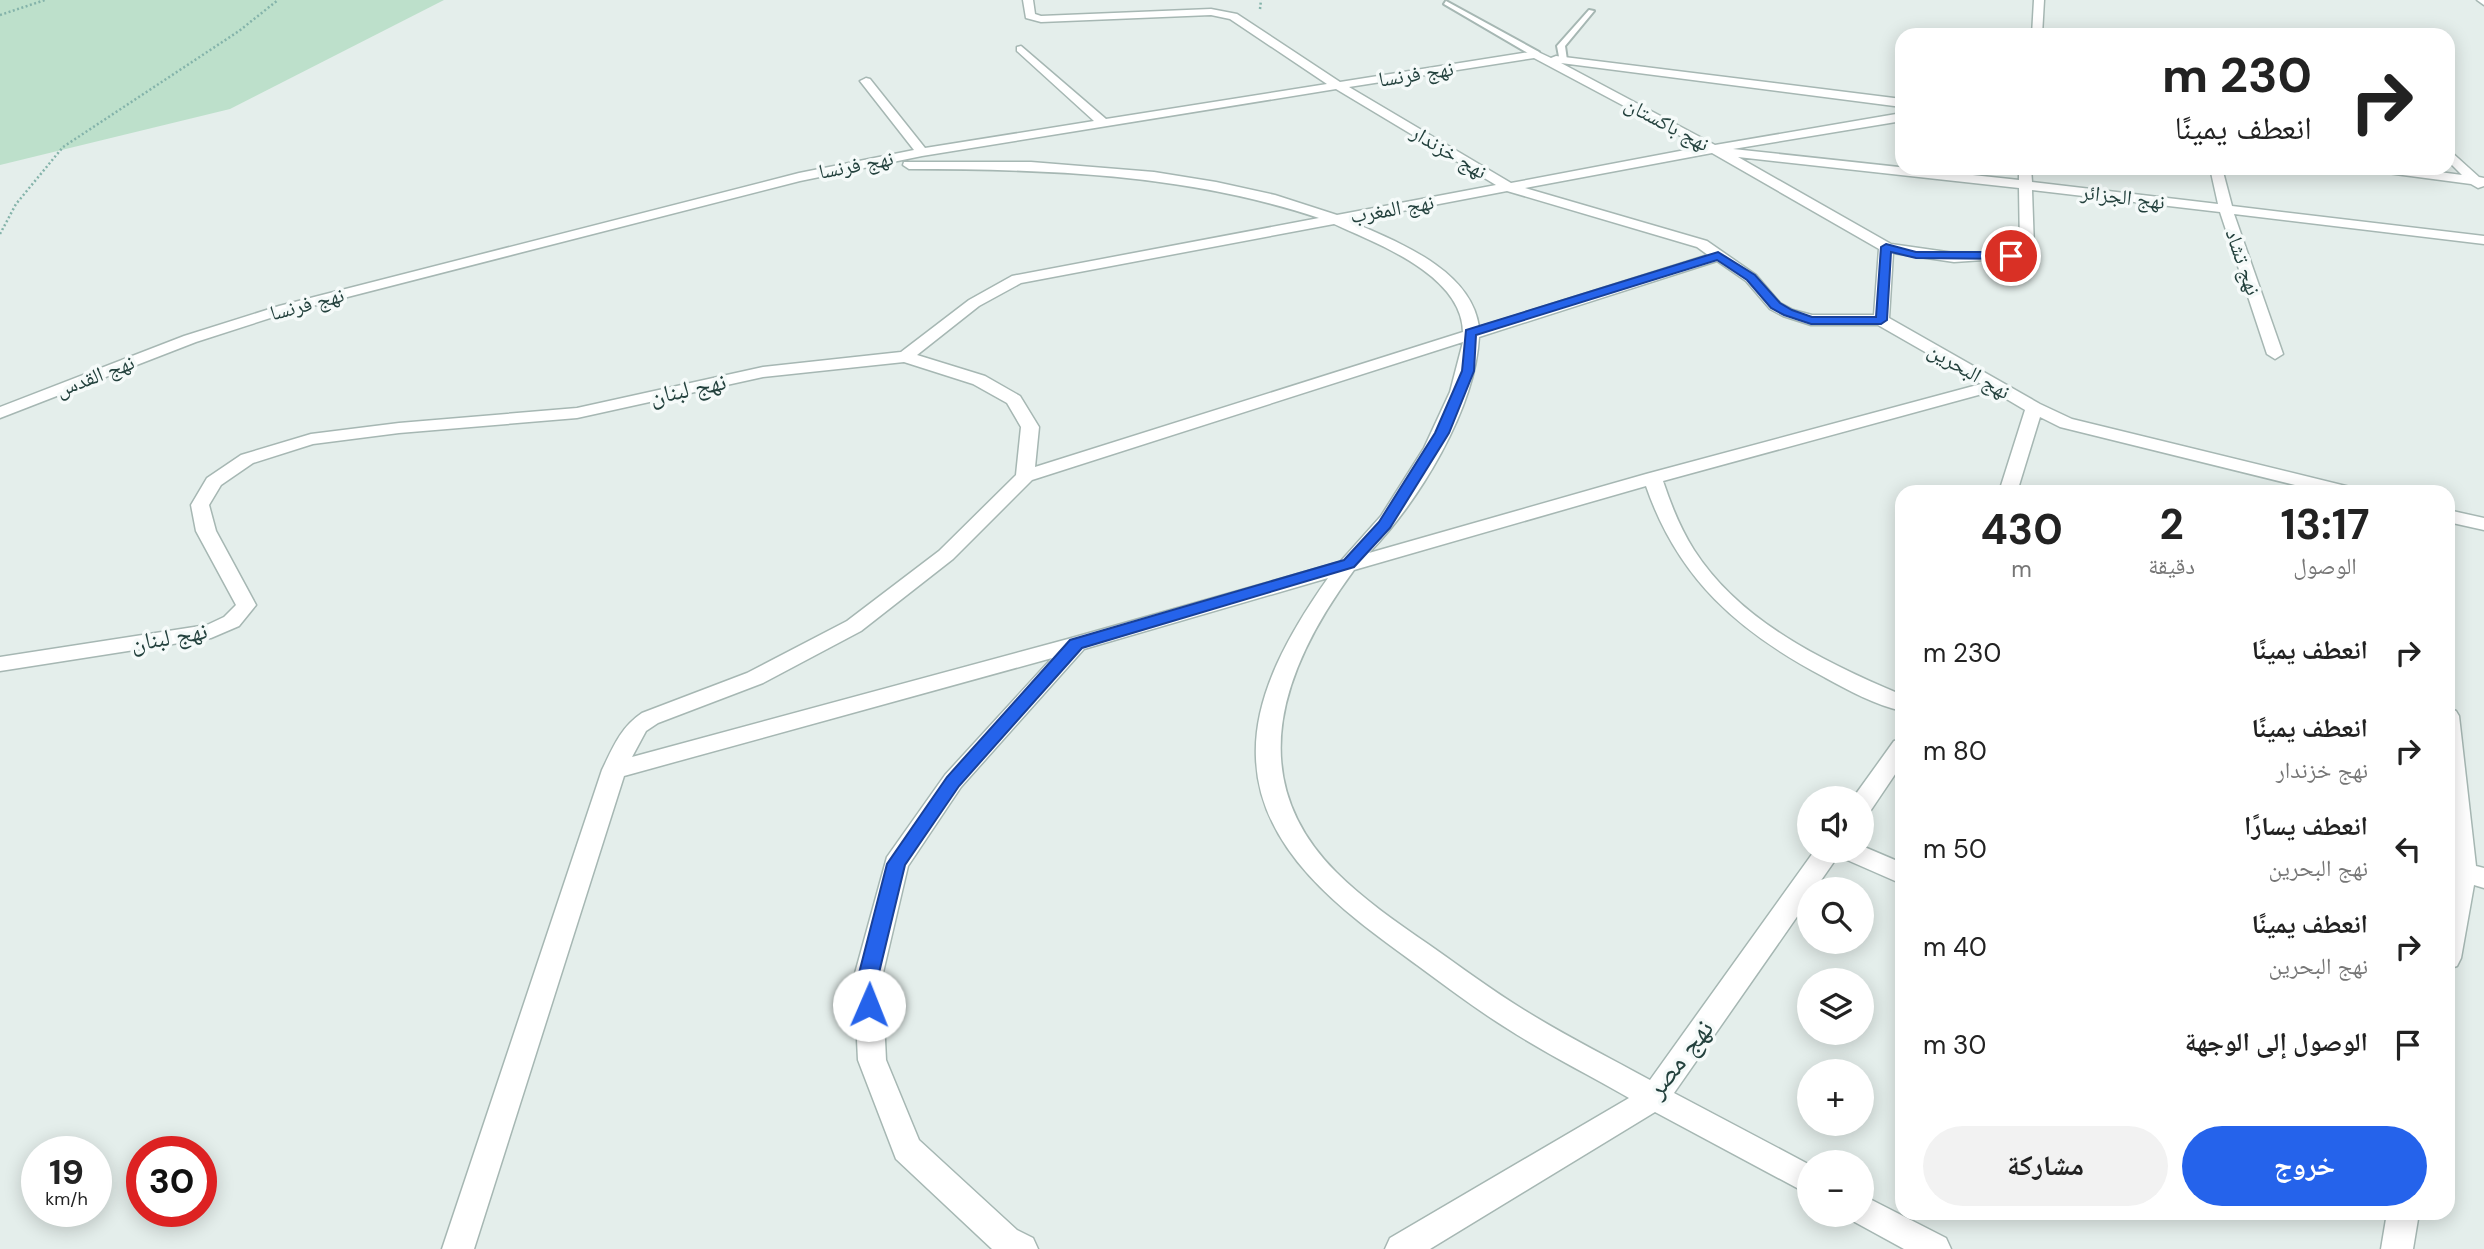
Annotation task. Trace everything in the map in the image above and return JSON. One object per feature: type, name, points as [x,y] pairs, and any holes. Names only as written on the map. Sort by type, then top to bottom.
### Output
[{"type":"street","name":"نهج خزندار","points":[[1028,0],[1030,16],[1041,19],[1224,13],[1233,16],[1338,86],[1510,188],[1702,244],[1751,278],[1775,306],[1788,313],[1811,320],[1881,320]]},
{"type":"street","points":[[2038,28],[2039,0]]},
{"type":"street","points":[[1021,49],[1105,124]]},
{"type":"street","name":"نهج فرنسا","points":[[190,339],[284,309],[786,180],[922,152],[1540,56],[1895,102]]},
{"type":"street","name":"نهج باكستان","points":[[1540,56],[1886,247]]},
{"type":"street","points":[[866,80],[922,152]]},
{"type":"street","name":"نهج المغرب","points":[[905,357],[974,303],[1017,279],[1895,118]]},
{"type":"street","name":"نهج الجزائر","points":[[1716,151],[1895,165]]},
{"type":"street","points":[[2455,160],[2481,184]]},
{"type":"street","points":[[855,166],[1019,164],[1090,169],[1241,192],[1338,219],[1404,251],[1436,274],[1456,294],[1469,313],[1468,371],[1442,433],[1384,525],[1349,563],[1311,622],[1281,682],[1268,726],[1270,783],[1290,827],[1323,875],[1373,918],[1502,1011],[1797,1174]]},
{"type":"street","name":"نهج تشاد","points":[[2218,175],[2226,210],[2275,354]]},
{"type":"street","points":[[2424,175],[2481,184]]},
{"type":"street","points":[[1881,320],[1886,247],[1916,255],[1948,257],[2023,254],[2027,248],[2025,176]]},
{"type":"street","name":"نهج الجزائر","points":[[2025,176],[2226,210],[2484,240]]},
{"type":"street","points":[[458,1249],[614,770],[628,739],[638,726],[666,710],[755,678],[854,626],[946,555],[1026,476],[1718,256]]},
{"type":"street","name":"نهج البحرين","points":[[1881,320],[2034,408],[2093,431],[2318,485]]},
{"type":"street","name":"نهج القدس","points":[[0,413],[190,339]]},
{"type":"street","name":"نهج لبنان","points":[[0,664],[211,631],[230,624],[242,615],[246,605],[206,531],[200,505],[214,482],[247,459],[311,439],[400,428],[577,413],[763,372],[905,357],[979,380],[1014,400],[1030,427],[1026,476]]},
{"type":"street","points":[[614,770],[1076,644],[1349,563],[1653,478],[1994,386]]},
{"type":"street","points":[[2010,485],[2034,408]]},
{"type":"street","points":[[1653,478],[1666,516],[1688,557],[1739,613],[1805,659],[1895,701]]},
{"type":"street","points":[[2455,518],[2484,524]]},
{"type":"street","points":[[1022,1249],[1006,1241],[907,1149],[872,1060],[868,977],[896,864],[953,781],[1076,644]]},
{"type":"street","points":[[1874,787],[1895,757]]},
{"type":"street","points":[[2455,759],[2474,875],[2455,936]]},
{"type":"street","points":[[1874,862],[1895,871]]},
{"type":"street","name":"نهج مصر","points":[[1401,1249],[1654,1097],[1820,863]]},
{"type":"street","points":[[1874,1216],[1935,1249]]},
{"type":"street","points":[[2397,1249],[2402,1220]]},
{"type":"lane","name":"نهج باكستان","points":[[1446,3],[1540,56]]},
{"type":"lane","points":[[1563,60],[1561,46],[1591,10]]},
{"type":"path","points":[[0,15],[45,0]]},
{"type":"path","points":[[0,234],[16,204],[63,147],[239,31],[278,0]]},
{"type":"green space","points":[[0,0],[444,0],[230,109],[0,165]]},
{"type":"route","points":[[869,1005],[868,977],[896,864],[953,781],[1076,644],[1349,563],[1384,525],[1417,477],[1442,433],[1468,371],[1470,333],[1718,256],[1751,278],[1775,306],[1788,313],[1811,320],[1881,320],[1886,247],[1916,255],[2011,256]]}]
